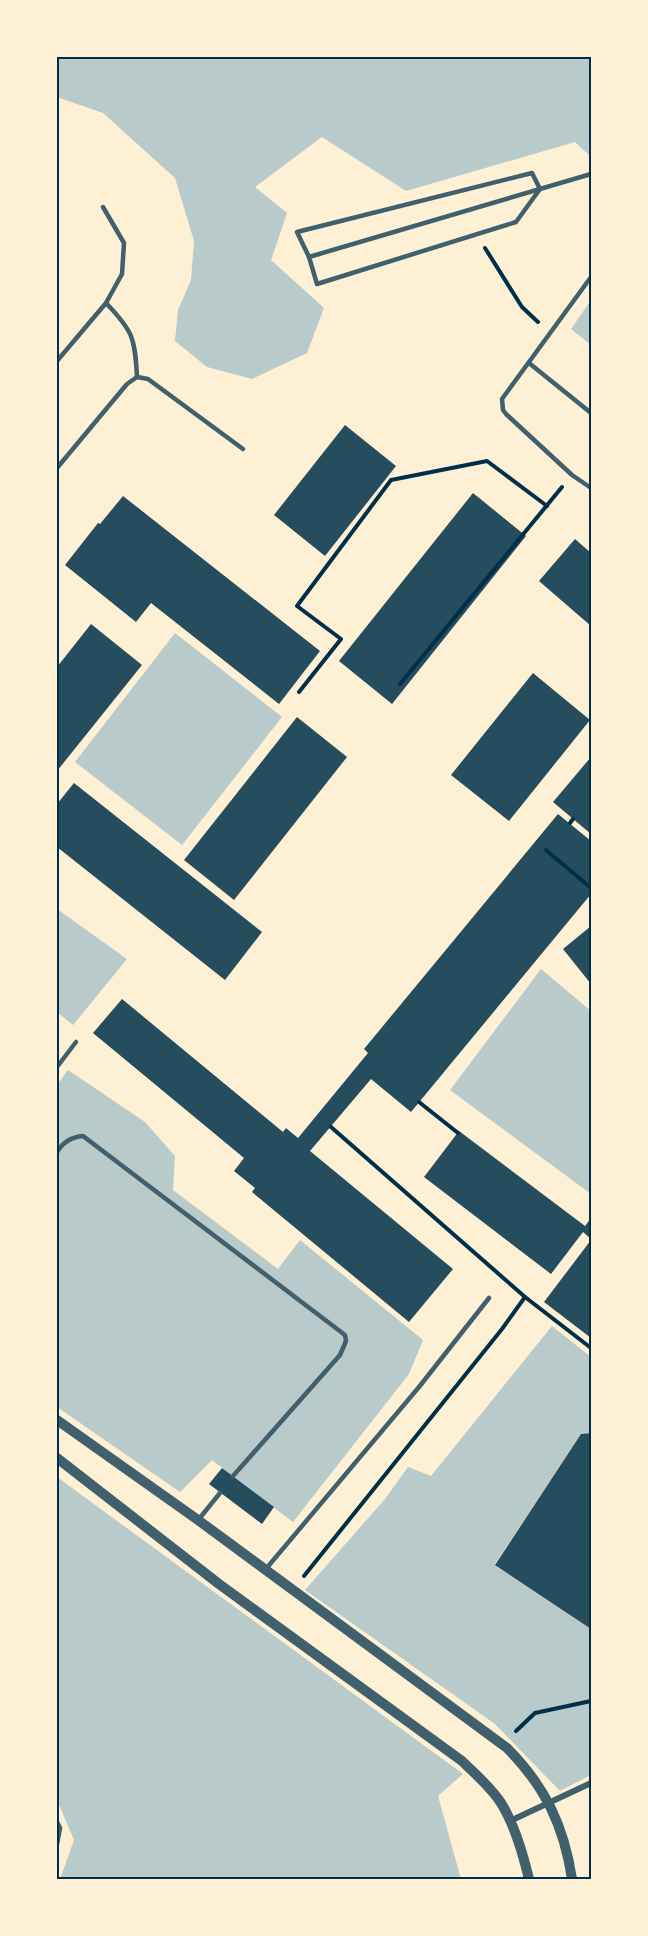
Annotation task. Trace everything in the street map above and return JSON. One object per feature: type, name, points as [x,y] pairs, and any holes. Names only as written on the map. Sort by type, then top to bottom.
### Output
[{"type":"street","points":[[57,1420],[198,1520],[503,1745],[523,1763],[549,1801],[564,1840],[572,1879]]},
{"type":"street","points":[[57,1458],[219,1584],[462,1761],[501,1803],[523,1854],[529,1879]]},
{"type":"street","points":[[509,1821],[591,1783]]},
{"type":"lane","points":[[532,173],[540,189],[516,222],[317,285],[309,257],[297,232],[532,173]]},
{"type":"lane","points":[[309,257],[591,174]]},
{"type":"lane","points":[[57,361],[106,303],[122,274],[124,243],[103,207]]},
{"type":"lane","points":[[591,277],[502,399],[503,411],[572,475],[591,488]]},
{"type":"lane","points":[[106,303],[126,323],[136,347],[137,377]]},
{"type":"lane","points":[[528,363],[591,413]]},
{"type":"lane","points":[[57,468],[127,384],[137,377],[148,379],[243,449]]},
{"type":"lane","points":[[57,1067],[76,1042]]},
{"type":"lane","points":[[57,1152],[73,1137],[83,1136],[345,1335],[340,1355],[233,1476]]},
{"type":"lane","points":[[265,1570],[419,1387],[489,1298]]},
{"type":"lane","points":[[198,1520],[220,1493]]},
{"type":"lane","points":[[57,1822],[60,1828],[57,1844]]},
{"type":"path","points":[[476,234],[522,308],[550,333]]},
{"type":"path","points":[[299,692],[341,639],[297,606],[391,480],[487,461],[547,506]]},
{"type":"path","points":[[400,684],[572,475]]},
{"type":"path","points":[[546,850],[591,888]]},
{"type":"path","points":[[419,1102],[458,1133]]},
{"type":"path","points":[[331,1128],[525,1298],[591,1348]]},
{"type":"path","points":[[293,1590],[525,1298]]},
{"type":"path","points":[[503,1745],[536,1713],[591,1701]]},
{"type":"shaded area","points":[[57,57],[591,57],[591,157],[575,142],[406,191],[322,137],[255,187],[287,213],[271,260],[324,308],[307,353],[252,379],[207,367],[175,341],[178,310],[191,280],[194,241],[175,178],[103,113],[57,97]]},
{"type":"shaded area","points":[[591,300],[591,345],[571,329]]},
{"type":"shaded area","points":[[175,633],[282,717],[182,845],[75,762]]},
{"type":"shaded area","points":[[57,909],[127,959],[73,1025],[57,1012]]},
{"type":"shaded area","points":[[541,969],[591,1011],[591,1194],[450,1090]]},
{"type":"shaded area","points":[[68,1070],[145,1122],[175,1156],[173,1190],[278,1269],[300,1240],[423,1340],[409,1374],[293,1522],[212,1460],[180,1492],[57,1407],[57,1085]]},
{"type":"shaded area","points":[[552,1326],[591,1357],[591,1433],[581,1434],[495,1564],[591,1629],[591,1775],[560,1791],[495,1724],[305,1590],[385,1499],[408,1467],[431,1476]]},
{"type":"shaded area","points":[[57,1477],[463,1774],[438,1796],[461,1879],[60,1879],[74,1840],[57,1800]]},
{"type":"building","points":[[345,425],[396,466],[325,556],[274,515]]},
{"type":"building","points":[[473,493],[526,536],[392,704],[339,661]]},
{"type":"building","points":[[123,496],[320,651],[279,704],[151,603],[136,622],[65,565]]},
{"type":"building","points":[[575,539],[591,553],[591,626],[539,581]]},
{"type":"building","points":[[91,624],[142,665],[57,771],[57,667]]},
{"type":"building","points":[[533,673],[590,720],[509,821],[451,775]]},
{"type":"building","points":[[297,717],[347,757],[234,900],[184,860]]},
{"type":"building","points":[[591,757],[591,834],[553,802]]},
{"type":"building","points":[[74,783],[262,932],[225,980],[57,847],[57,804]]},
{"type":"building","points":[[558,814],[591,841],[591,894],[411,1112],[371,1079],[310,1151],[453,1269],[409,1322],[252,1192],[255,1188],[234,1171],[244,1158],[93,1033],[122,999],[283,1132],[286,1128],[298,1138],[368,1053],[364,1049]]},
{"type":"building","points":[[591,926],[591,984],[563,949]]},
{"type":"building","points":[[459,1131],[585,1226],[591,1218],[591,1239],[583,1232],[551,1274],[424,1177]]},
{"type":"building","points":[[591,1240],[591,1338],[544,1302]]},
{"type":"building","points":[[591,1433],[591,1629],[495,1565],[581,1434]]},
{"type":"building","points":[[222,1468],[274,1507],[262,1524],[209,1484]]}]
